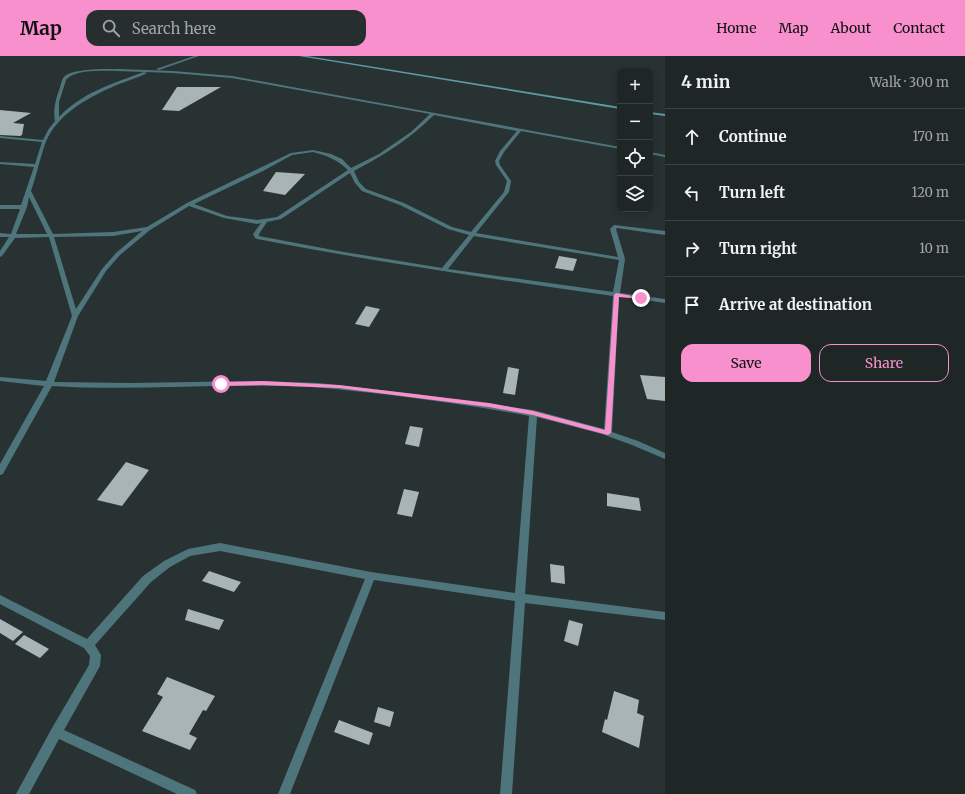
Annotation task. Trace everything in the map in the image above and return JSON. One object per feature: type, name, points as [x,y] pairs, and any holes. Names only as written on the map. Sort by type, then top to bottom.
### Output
[{"type":"street","points":[[0,255],[13,236],[24,207],[37,166],[38,154],[43,141],[57,120],[77,104],[98,91],[197,56]]},
{"type":"street","points":[[301,56],[617,108]]},
{"type":"street","points":[[57,120],[57,100],[66,76],[91,72],[152,71],[196,73],[232,77],[617,147]]},
{"type":"street","points":[[189,204],[226,217],[264,222],[279,218],[351,170],[381,155],[413,133],[434,113]]},
{"type":"street","points":[[653,113],[665,115]]},
{"type":"street","points":[[444,270],[506,192],[509,181],[498,165],[497,161],[502,152],[521,129]]},
{"type":"street","points":[[0,137],[43,141]]},
{"type":"street","points":[[0,472],[49,384],[75,316],[104,270],[118,254],[148,229],[189,204],[291,154],[313,151],[329,155],[340,160],[351,170],[357,183],[364,190],[402,204],[450,228],[472,234],[622,259]]},
{"type":"street","points":[[653,154],[665,156]]},
{"type":"street","points":[[0,163],[37,166]]},
{"type":"street","points":[[28,191],[51,235],[75,316]]},
{"type":"street","points":[[0,206],[24,207]]},
{"type":"street","points":[[264,222],[256,234],[257,237],[338,253],[444,270],[665,301]]},
{"type":"street","points":[[608,433],[616,295],[622,259],[613,229],[616,226],[665,233]]},
{"type":"street","points":[[0,235],[113,234],[148,229]]},
{"type":"street","points":[[0,378],[49,384],[180,385],[262,383],[339,386],[489,405],[533,413],[608,433],[665,456]]},
{"type":"street","points":[[506,794],[533,413]]},
{"type":"street","points":[[88,645],[147,579],[167,564],[188,553],[220,547],[371,576],[520,598],[665,616]]},
{"type":"street","points":[[284,794],[371,576]]},
{"type":"street","points":[[0,599],[88,645],[96,655],[94,666],[22,794]]},
{"type":"street","points":[[56,732],[191,794]]},
{"type":"building","points":[[177,87],[221,87],[179,111],[162,110]]},
{"type":"building","points":[[0,110],[31,113],[13,123],[24,124],[22,135],[0,135]]},
{"type":"building","points":[[276,172],[305,174],[285,195],[263,191]]},
{"type":"building","points":[[559,256],[577,259],[573,271],[555,268]]},
{"type":"building","points":[[366,306],[380,309],[369,327],[355,324]]},
{"type":"building","points":[[508,367],[519,369],[515,395],[503,393]]},
{"type":"building","points":[[640,375],[665,377],[665,401],[647,399]]},
{"type":"building","points":[[410,426],[423,428],[419,447],[405,444]]},
{"type":"building","points":[[126,462],[149,470],[122,506],[97,500]]},
{"type":"building","points":[[404,489],[419,492],[412,517],[397,514]]},
{"type":"building","points":[[607,493],[639,498],[641,511],[607,506]]},
{"type":"building","points":[[550,564],[564,566],[565,584],[551,582]]},
{"type":"building","points":[[209,571],[241,582],[234,592],[202,581]]},
{"type":"building","points":[[188,609],[224,620],[219,630],[185,620]]},
{"type":"building","points":[[0,619],[23,632],[13,641],[0,633]]},
{"type":"building","points":[[569,620],[583,624],[578,646],[564,641]]},
{"type":"building","points":[[24,635],[49,649],[40,658],[15,644]]},
{"type":"building","points":[[167,677],[215,696],[206,711],[203,710],[189,734],[197,738],[190,750],[142,731],[163,697],[157,694]]},
{"type":"building","points":[[614,691],[639,700],[637,713],[644,716],[639,748],[602,732],[605,719],[607,720]]},
{"type":"building","points":[[378,707],[394,712],[390,727],[374,722]]},
{"type":"building","points":[[339,720],[373,733],[369,745],[334,732]]},
{"type":"route","points":[[221,384],[262,383],[339,386],[489,405],[533,413],[608,433],[614,356],[616,295],[641,298]]}]
